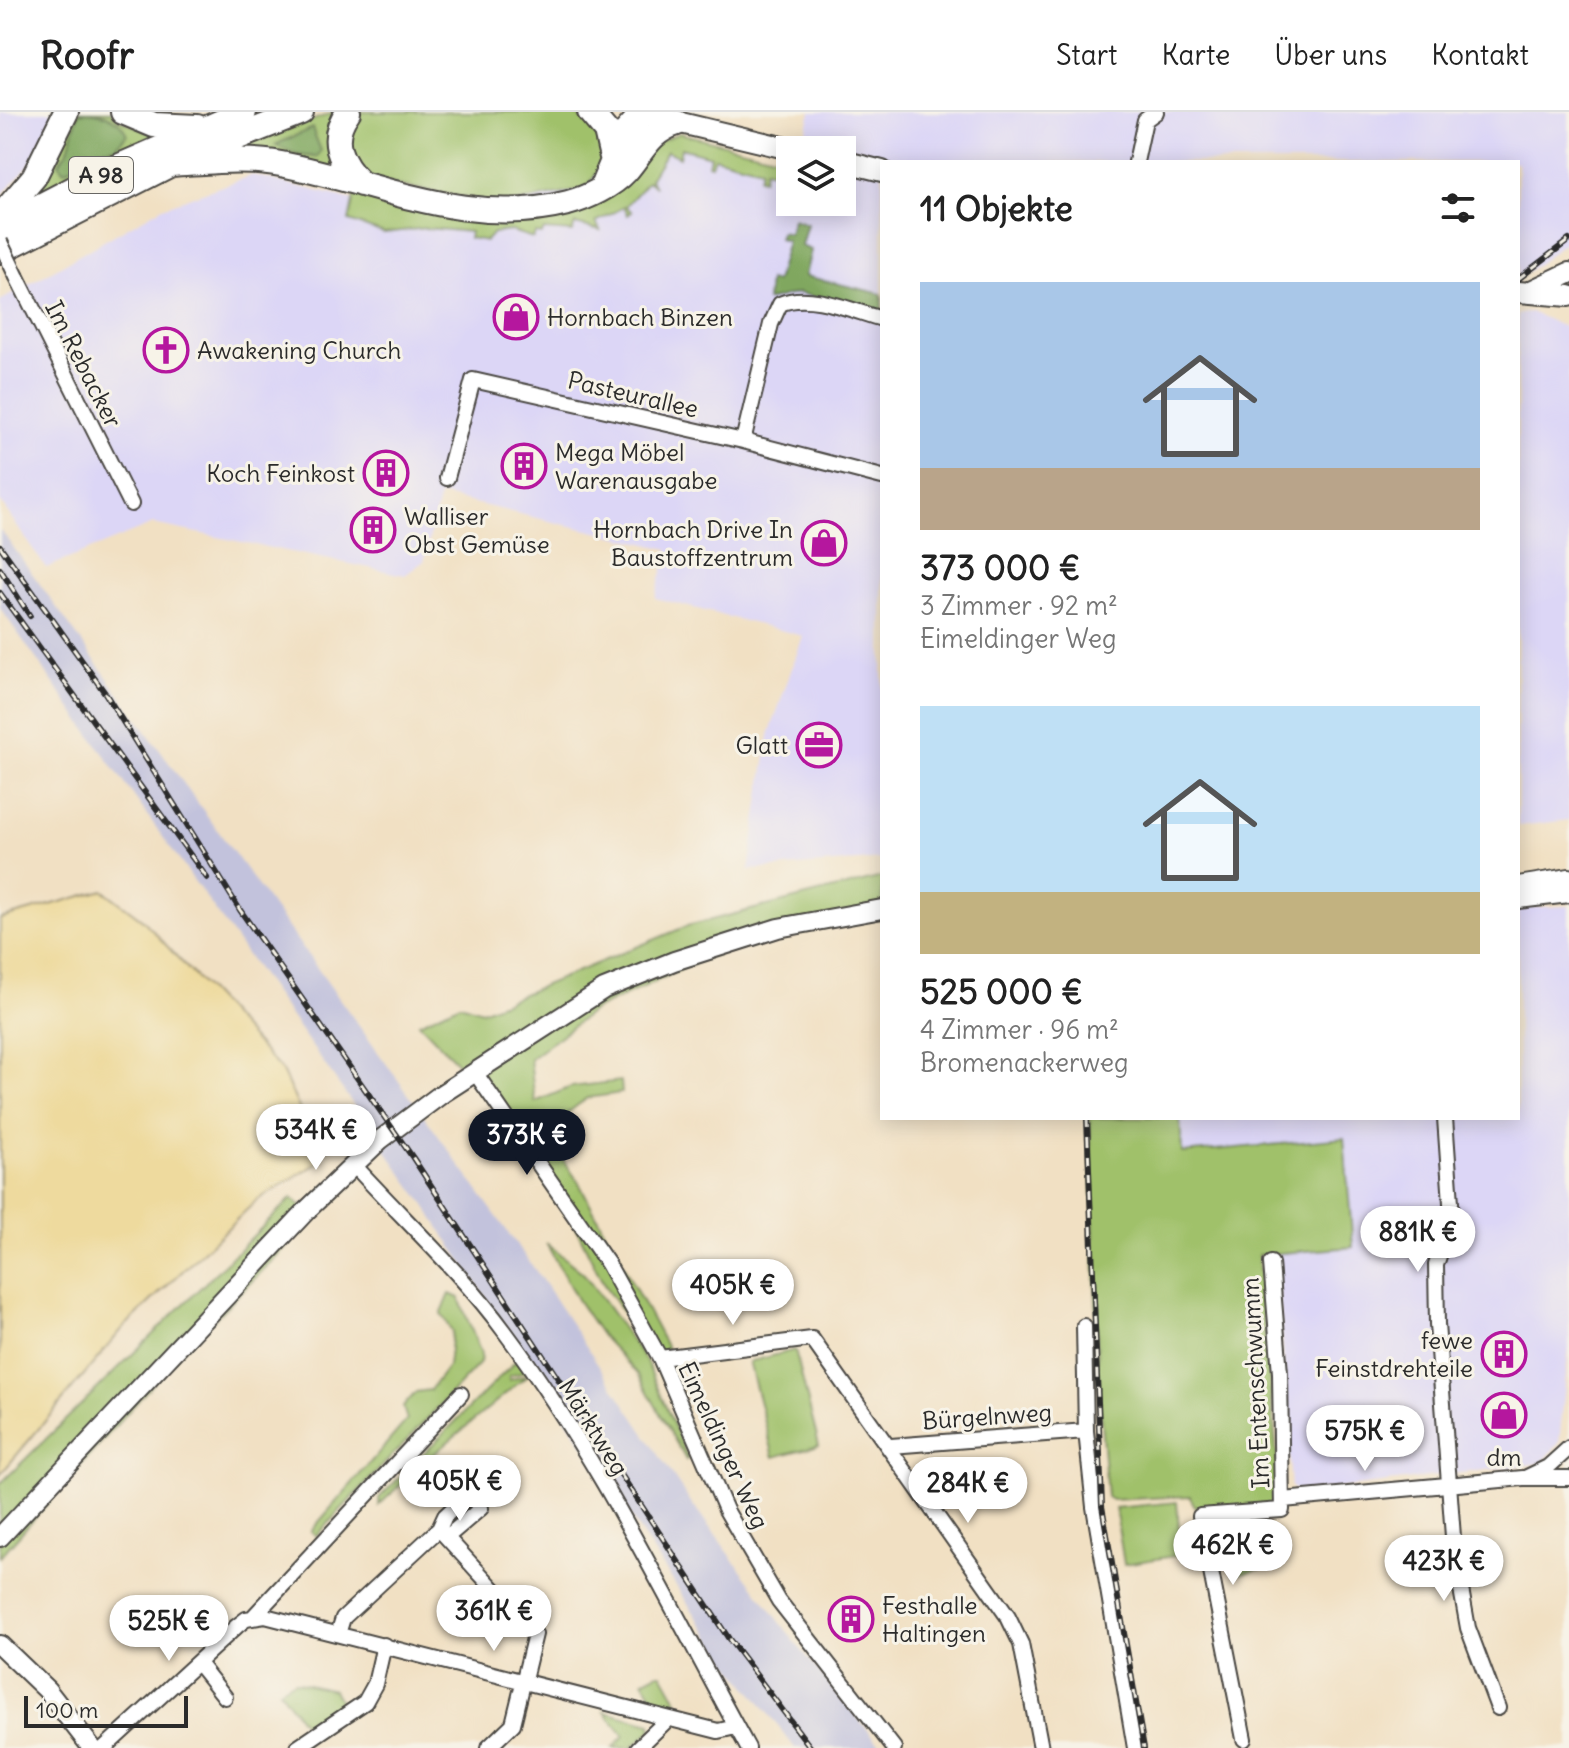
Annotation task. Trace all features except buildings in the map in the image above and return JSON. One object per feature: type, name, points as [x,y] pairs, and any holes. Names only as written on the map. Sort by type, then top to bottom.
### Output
[{"type":"highway","points":[[0,217],[34,177],[66,112]]},
{"type":"highway","points":[[123,112],[154,125],[204,127]]},
{"type":"highway","name":"A 98","points":[[0,227],[106,172],[244,112]]},
{"type":"highway","name":"A 98","points":[[0,251],[171,164],[301,112]]},
{"type":"highway","points":[[348,112],[338,131],[338,148],[345,167],[361,184]]},
{"type":"highway","points":[[590,112],[610,140],[612,157]]},
{"type":"highway","points":[[602,187],[612,157],[638,113]]},
{"type":"highway","points":[[637,151],[638,113]]},
{"type":"highway","points":[[171,164],[229,161],[278,163],[430,204],[493,210],[569,202],[602,187],[618,178],[637,151],[659,129],[677,123]]},
{"type":"main road","points":[[638,113],[776,146]]},
{"type":"main road","points":[[856,164],[880,170]]},
{"type":"main road","points":[[1525,291],[1569,273]]},
{"type":"main road","points":[[1525,291],[1569,296]]},
{"type":"street","points":[[1136,160],[1145,120],[1156,112]]},
{"type":"street","name":"Im Rebacker","points":[[0,242],[131,504]]},
{"type":"street","points":[[743,441],[771,324],[782,304],[809,301],[880,319]]},
{"type":"street","name":"Pasteurallee","points":[[447,478],[473,380],[743,441],[880,476]]},
{"type":"street","points":[[1520,886],[1569,878]]},
{"type":"street","points":[[1520,899],[1569,893]]},
{"type":"street","points":[[0,1537],[354,1165],[380,1140],[474,1071],[604,989],[655,968],[778,928],[880,909]]},
{"type":"street","name":"Eimeldinger Weg","points":[[474,1071],[572,1208],[660,1358],[713,1483],[766,1580],[844,1688],[894,1748]]},
{"type":"street","points":[[1445,1120],[1452,1217],[1436,1265],[1454,1550],[1468,1628],[1498,1708]]},
{"type":"street","name":"Märktweg","points":[[354,1165],[488,1309],[569,1424],[654,1570],[748,1748]]},
{"type":"street","name":"Im Entenschwumm","points":[[1271,1263],[1280,1373],[1283,1500]]},
{"type":"street","points":[[1084,1326],[1086,1431],[1094,1507],[1135,1748]]},
{"type":"street","points":[[660,1358],[812,1339],[891,1446],[1008,1617],[1021,1644],[1041,1748]]},
{"type":"street","points":[[104,1748],[237,1626],[254,1616],[461,1394]]},
{"type":"street","name":"Bürgelnweg","points":[[891,1446],[1086,1431]]},
{"type":"street","points":[[1523,1478],[1548,1467],[1569,1448]]},
{"type":"street","points":[[1548,1467],[1569,1466]]},
{"type":"street","points":[[1244,1739],[1200,1516],[1282,1510],[1283,1500],[1523,1478],[1569,1478]]},
{"type":"street","points":[[338,1634],[343,1618],[443,1533],[535,1634],[513,1724],[488,1748]]},
{"type":"street","points":[[254,1616],[384,1645],[718,1731],[736,1727]]},
{"type":"street","points":[[0,1645],[47,1690],[92,1748]]},
{"type":"street","points":[[297,1748],[365,1702],[375,1684],[384,1645]]},
{"type":"street","points":[[198,1663],[225,1697]]},
{"type":"street","points":[[638,1748],[668,1719]]},
{"type":"shaded area","points":[[0,112],[54,112],[30,164],[0,197]]},
{"type":"shaded area","points":[[811,112],[1569,112],[1569,240],[1520,277],[1520,160],[880,160],[880,859],[749,870],[769,735],[803,636],[655,598],[668,549],[440,495],[424,561],[405,575],[153,524],[46,568],[0,501],[0,301],[163,207],[253,175],[439,221],[679,134],[776,156],[776,216],[856,216],[856,136],[805,136]]},
{"type":"shaded area","points":[[1531,312],[1569,329],[1569,820],[1520,826],[1520,315]]},
{"type":"shaded area","points":[[0,529],[536,1271],[687,1497],[798,1646],[883,1748],[795,1748],[718,1649],[424,1204],[0,608]]},
{"type":"shaded area","points":[[1569,906],[1569,1347],[1559,1443],[1542,1463],[1299,1493],[1291,1487],[1277,1253],[1352,1247],[1344,1139],[1182,1153],[1180,1120],[1520,1120],[1520,908]]},
{"type":"green space","points":[[72,112],[111,112],[118,119],[158,136],[21,203]]},
{"type":"green space","points":[[79,112],[107,116],[127,134],[116,147],[90,151],[84,161],[64,171],[58,164],[68,150]]},
{"type":"green space","points":[[335,112],[342,170],[225,152]]},
{"type":"green space","points":[[357,112],[572,112],[597,130],[604,162],[586,189],[506,205],[363,179],[343,134]]},
{"type":"green space","points":[[312,128],[321,151],[317,157],[297,155],[275,145]]},
{"type":"green space","points":[[679,133],[776,157],[776,173],[765,170],[763,179],[759,178],[761,169],[714,157],[711,165],[708,164],[710,156],[681,148],[679,157],[667,151],[650,179],[655,187],[648,181],[626,206],[632,212],[628,215],[624,207],[596,222],[600,230],[575,224],[572,232],[544,230],[542,234],[535,233],[533,238],[511,231],[493,233],[486,241],[469,238],[470,232],[426,228],[384,233],[349,221],[355,191],[557,213],[645,147]]},
{"type":"green space","points":[[793,219],[807,224],[801,246],[811,250],[805,276],[880,294],[880,314],[798,293],[767,301],[769,281],[776,282],[787,241],[779,239],[781,232],[789,234]]},
{"type":"green space","points":[[880,878],[880,918],[832,925],[710,956],[594,1010],[530,1059],[535,1102],[571,1087],[621,1081],[622,1093],[587,1098],[544,1131],[579,1183],[668,1350],[651,1353],[605,1287],[560,1195],[518,1126],[419,1023],[460,1004],[482,1011],[687,926]]},
{"type":"green space","points":[[1090,1120],[1180,1120],[1182,1153],[1344,1138],[1353,1247],[1258,1255],[1278,1468],[1276,1505],[1199,1509],[1194,1507],[1190,1496],[1112,1500],[1107,1497],[1099,1396]]},
{"type":"green space","points":[[292,1198],[314,1219],[178,1355],[0,1557],[0,1484]]},
{"type":"green space","points":[[546,1243],[584,1274],[646,1361],[688,1458],[686,1460],[638,1374],[602,1336],[578,1301]]},
{"type":"green space","points":[[450,1294],[459,1298],[481,1354],[480,1363],[316,1536],[311,1531],[407,1420],[403,1407],[416,1392],[430,1390],[448,1366],[452,1331],[441,1314]]},
{"type":"green space","points":[[795,1350],[819,1445],[774,1457],[749,1362]]},
{"type":"green space","points":[[517,1360],[529,1371],[509,1376],[509,1380],[528,1375],[444,1445],[379,1505],[379,1498]]},
{"type":"green space","points":[[1177,1502],[1181,1555],[1124,1564],[1115,1508]]},
{"type":"green space","points":[[1253,1522],[1261,1569],[1236,1574],[1228,1526]]},
{"type":"green space","points":[[662,1673],[677,1700],[675,1706],[657,1704],[643,1681]]},
{"type":"green space","points":[[294,1681],[334,1690],[344,1708],[310,1732],[279,1690]]},
{"type":"green space","points":[[605,1712],[651,1724],[652,1730],[631,1748],[613,1748],[624,1736]]},
{"type":"sand","points":[[103,890],[144,921],[282,1071],[323,1160],[257,1200],[124,1327],[0,1475],[0,919]]},
{"type":"railway","points":[[1520,277],[1569,240]]},
{"type":"railway","points":[[0,546],[105,693],[240,910],[413,1158],[729,1639],[811,1748]]},
{"type":"railway","points":[[0,569],[30,616]]},
{"type":"railway","points":[[0,593],[207,878]]},
{"type":"railway","points":[[1087,1120],[1102,1506],[1144,1748]]},
{"type":"place","name":"Hornbach Binzen","points":[[516,317]]},
{"type":"place","name":"Awakening Church","points":[[166,350]]},
{"type":"place","name":"Mega Möbel Warenausgabe","points":[[524,466]]},
{"type":"place","name":"Koch Feinkost","points":[[386,473]]},
{"type":"place","name":"Walliser Obst Gemüse","points":[[373,530]]},
{"type":"place","name":"Hornbach Drive In Baustoffzentrum","points":[[824,543]]},
{"type":"place","name":"Glatt","points":[[819,745]]},
{"type":"place","name":"fewe Feinstdrehteile","points":[[1504,1354]]},
{"type":"place","name":"dm","points":[[1504,1415]]},
{"type":"place","name":"Festhalle Haltingen","points":[[851,1619]]}]
